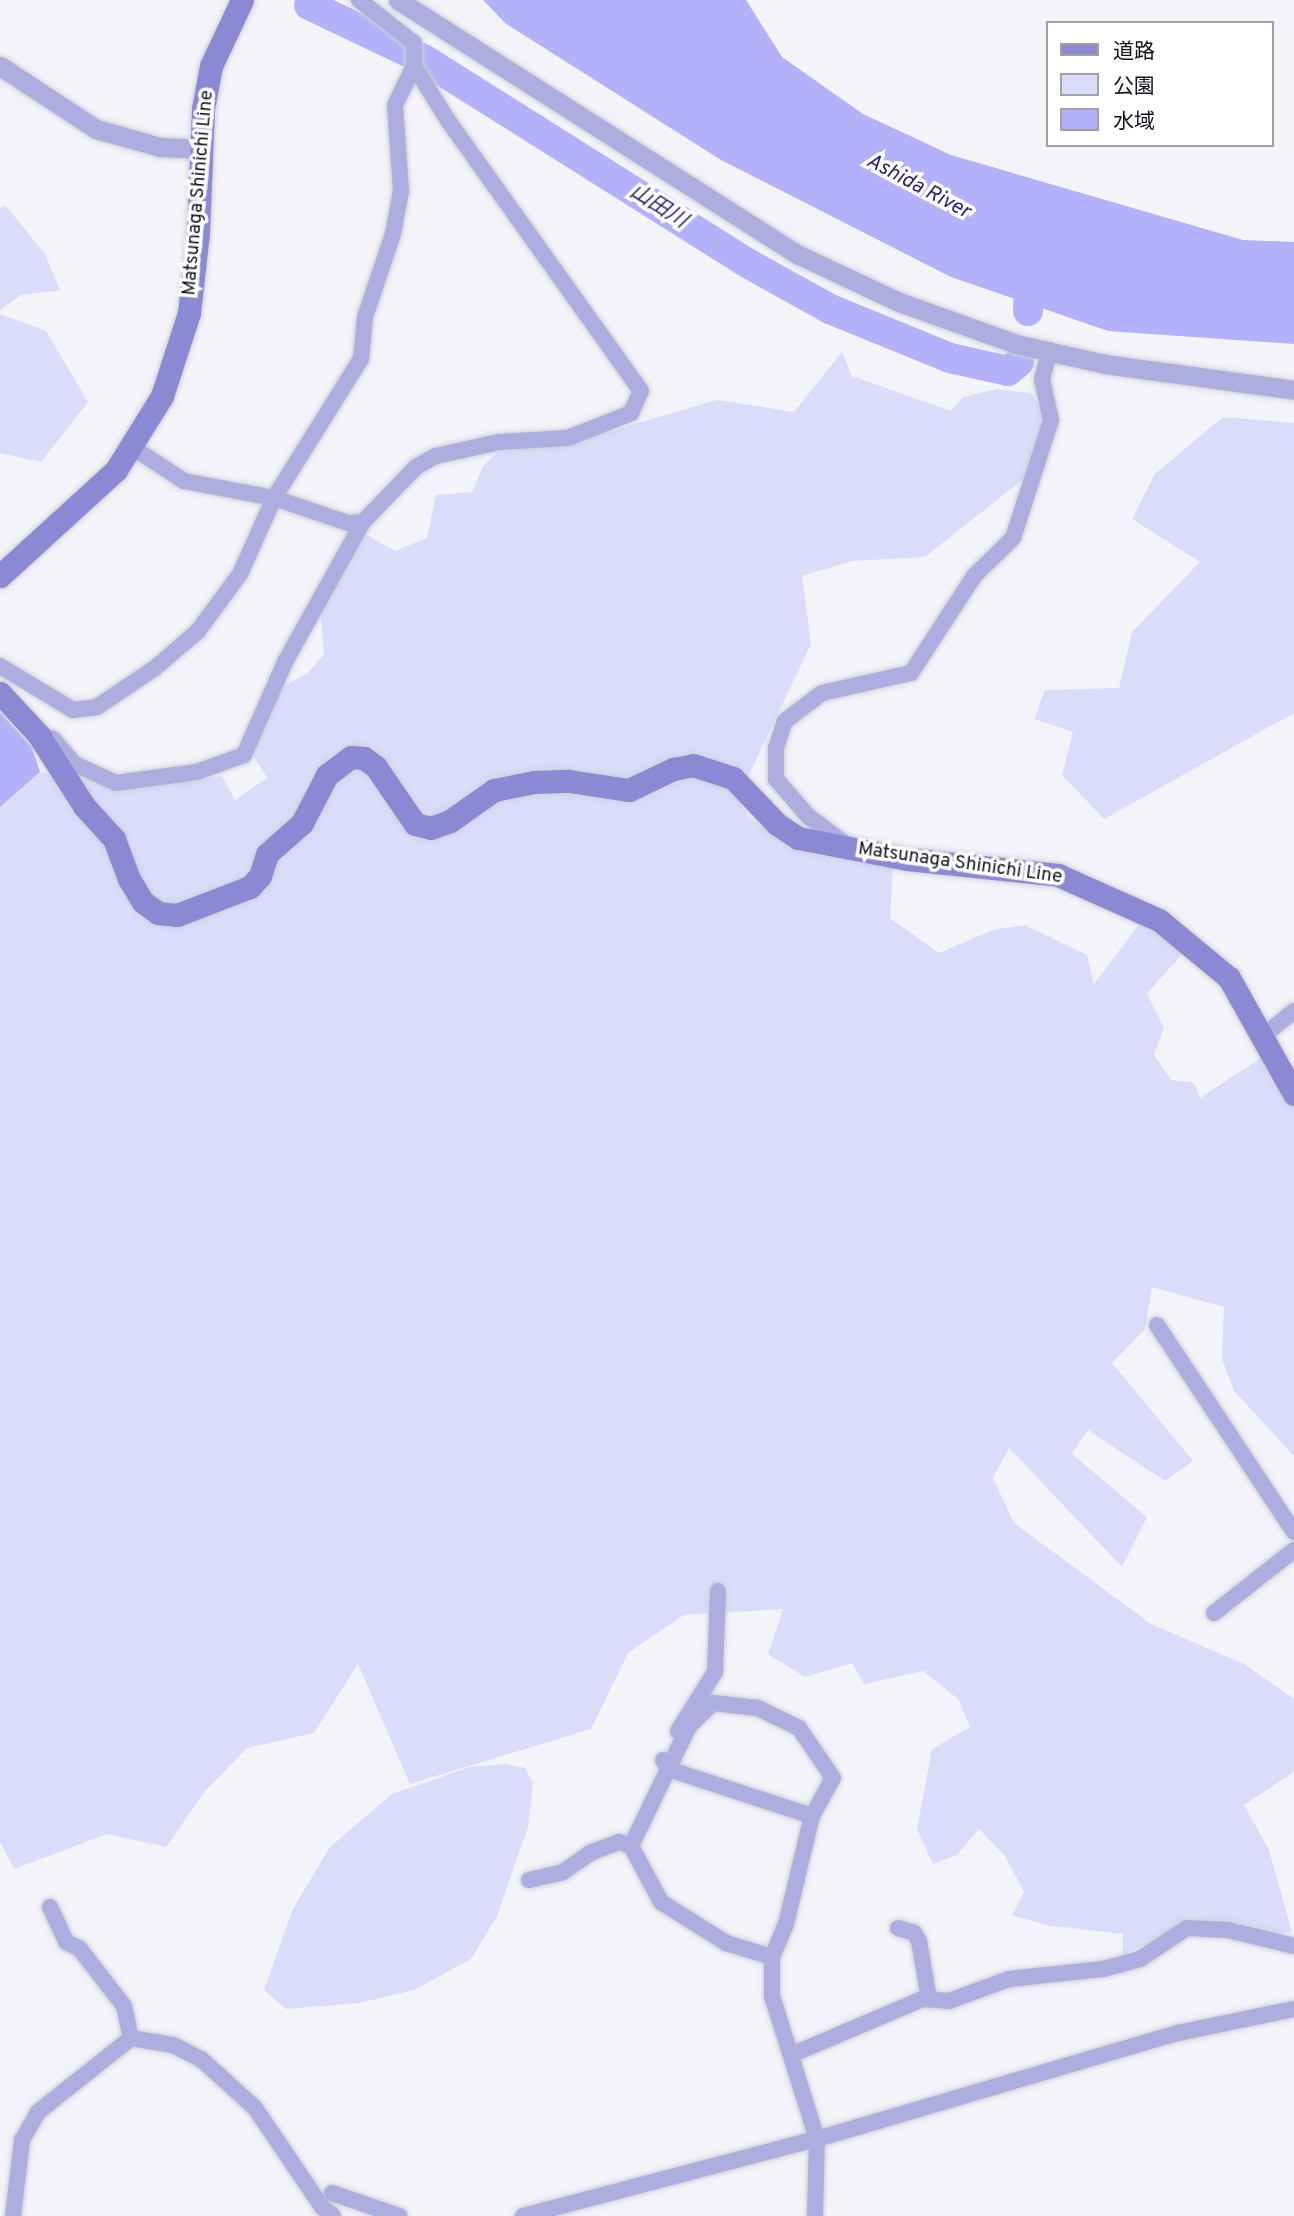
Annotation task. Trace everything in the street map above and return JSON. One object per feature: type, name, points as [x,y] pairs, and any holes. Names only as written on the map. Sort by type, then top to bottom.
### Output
[{"type":"main road","name":"Matsunaga Shinichi Line","points":[[0,576],[116,470],[162,396],[189,313],[198,233],[200,149],[211,65],[242,0]]},
{"type":"main road","name":"Matsunaga Shinichi Line","points":[[0,693],[38,734],[84,806],[114,839],[143,902],[158,913],[177,915],[250,887],[260,876],[267,854],[302,823],[327,775],[351,757],[364,758],[376,767],[415,824],[431,828],[450,821],[474,800],[494,790],[534,782],[569,781],[629,790],[673,769],[693,765],[733,778],[777,824],[798,838],[907,859],[1058,875],[1111,895],[1159,920],[1229,978],[1294,1094]]},
{"type":"street","points":[[0,666],[73,710],[97,707],[155,668],[198,631],[240,574],[274,498],[361,359],[365,317],[393,234],[401,191],[395,105],[414,65],[414,43],[359,0]]},
{"type":"street","points":[[398,0],[799,255],[899,302],[1016,344],[1105,364],[1294,390]]},
{"type":"street","points":[[38,734],[53,739],[75,764],[116,783],[197,772],[244,755],[285,662],[363,522],[416,467],[436,456],[499,442],[568,438],[631,413],[641,390],[449,122],[414,65]]},
{"type":"street","points":[[0,66],[96,129],[160,147],[200,149]]},
{"type":"street","points":[[849,848],[808,816],[776,779],[776,748],[785,721],[822,693],[911,673],[975,575],[1013,538],[1051,419],[1042,379],[1050,351]]},
{"type":"street","points":[[132,447],[184,481],[274,498],[348,523],[363,522]]},
{"type":"street","points":[[1262,1037],[1294,1011]]},
{"type":"street","points":[[1157,1325],[1294,1532]]},
{"type":"street","points":[[1214,1613],[1294,1550]]},
{"type":"street","points":[[718,1591],[715,1672],[662,1761],[668,1769],[812,1816]]},
{"type":"street","points":[[631,1846],[689,1726],[713,1703],[758,1708],[799,1728],[833,1778],[812,1816],[786,1924],[772,1957],[772,1996],[817,2139],[815,2216]]},
{"type":"street","points":[[529,1880],[563,1872],[590,1853],[619,1842],[631,1846],[661,1902],[726,1943],[772,1957]]},
{"type":"street","points":[[50,1907],[66,1942],[79,1948],[124,2006],[131,2038]]},
{"type":"street","points":[[898,1928],[914,1933],[919,1941],[929,2000]]},
{"type":"street","points":[[791,2055],[929,2000],[949,2001],[1009,1979],[1103,1969],[1140,1959],[1187,1928],[1227,1930],[1294,1946]]},
{"type":"street","points":[[523,2216],[817,2139],[1178,2033],[1294,2009]]},
{"type":"street","points":[[13,2216],[22,2140],[38,2112],[131,2038],[173,2045],[201,2059],[255,2108],[322,2207],[333,2216]]},
{"type":"street","points":[[332,2193],[399,2216]]},
{"type":"green space","points":[[6,206],[45,254],[60,290],[21,295],[0,310],[0,208]]},
{"type":"green space","points":[[0,314],[46,331],[88,402],[41,462],[0,453]]},
{"type":"green space","points":[[842,352],[852,376],[951,411],[963,397],[996,389],[1031,393],[1043,411],[1039,437],[1026,477],[925,557],[852,561],[802,576],[811,644],[747,779],[722,773],[750,819],[813,854],[893,867],[890,918],[939,953],[993,930],[1025,925],[1087,955],[1094,984],[1140,923],[1187,949],[1147,993],[1164,1028],[1154,1055],[1171,1080],[1194,1083],[1200,1098],[1261,1058],[1294,1109],[1294,1456],[1234,1391],[1222,1359],[1224,1307],[1152,1287],[1145,1329],[1112,1363],[1193,1461],[1165,1481],[1088,1430],[1072,1454],[1147,1517],[1122,1567],[1009,1448],[993,1478],[1014,1523],[1151,1624],[1244,1664],[1294,1699],[1294,1772],[1244,1805],[1269,1850],[1292,1932],[1263,1935],[1196,1921],[1123,1955],[1123,1934],[1046,1925],[1012,1915],[1024,1892],[1005,1856],[979,1829],[957,1855],[933,1864],[917,1829],[932,1749],[970,1727],[958,1699],[923,1671],[864,1684],[852,1663],[805,1677],[768,1654],[783,1609],[684,1615],[628,1653],[591,1729],[410,1784],[358,1664],[314,1733],[247,1748],[206,1790],[166,1847],[107,1834],[14,1869],[0,1842],[0,807],[40,772],[142,788],[222,776],[235,800],[267,778],[250,750],[278,689],[308,673],[324,654],[321,614],[365,534],[395,551],[427,538],[436,495],[472,492],[483,466],[503,447],[580,440],[717,400],[794,412]]},
{"type":"green space","points":[[1223,417],[1294,423],[1294,713],[1104,819],[1062,775],[1073,732],[1034,719],[1045,690],[1119,688],[1132,632],[1200,562],[1132,519],[1155,474]]},
{"type":"green space","points":[[505,1764],[525,1768],[533,1783],[528,1827],[497,1916],[471,1959],[414,1990],[359,2003],[286,2009],[264,1990],[293,1909],[330,1847],[392,1794],[470,1767]]},
{"type":"water","name":"Ashida River","points":[[483,0],[746,0],[782,57],[863,114],[951,155],[1243,240],[1294,242],[1294,344],[1108,331],[951,277],[721,160],[505,23]]},
{"type":"water","points":[[0,712],[32,747],[40,772],[0,807]]},
{"type":"waterway","name":"山田川","points":[[309,5],[425,60],[749,264],[830,309],[950,358],[1008,371],[1019,362]]},
{"type":"waterway","name":"山田川","points":[[1028,311],[1030,264]]}]
